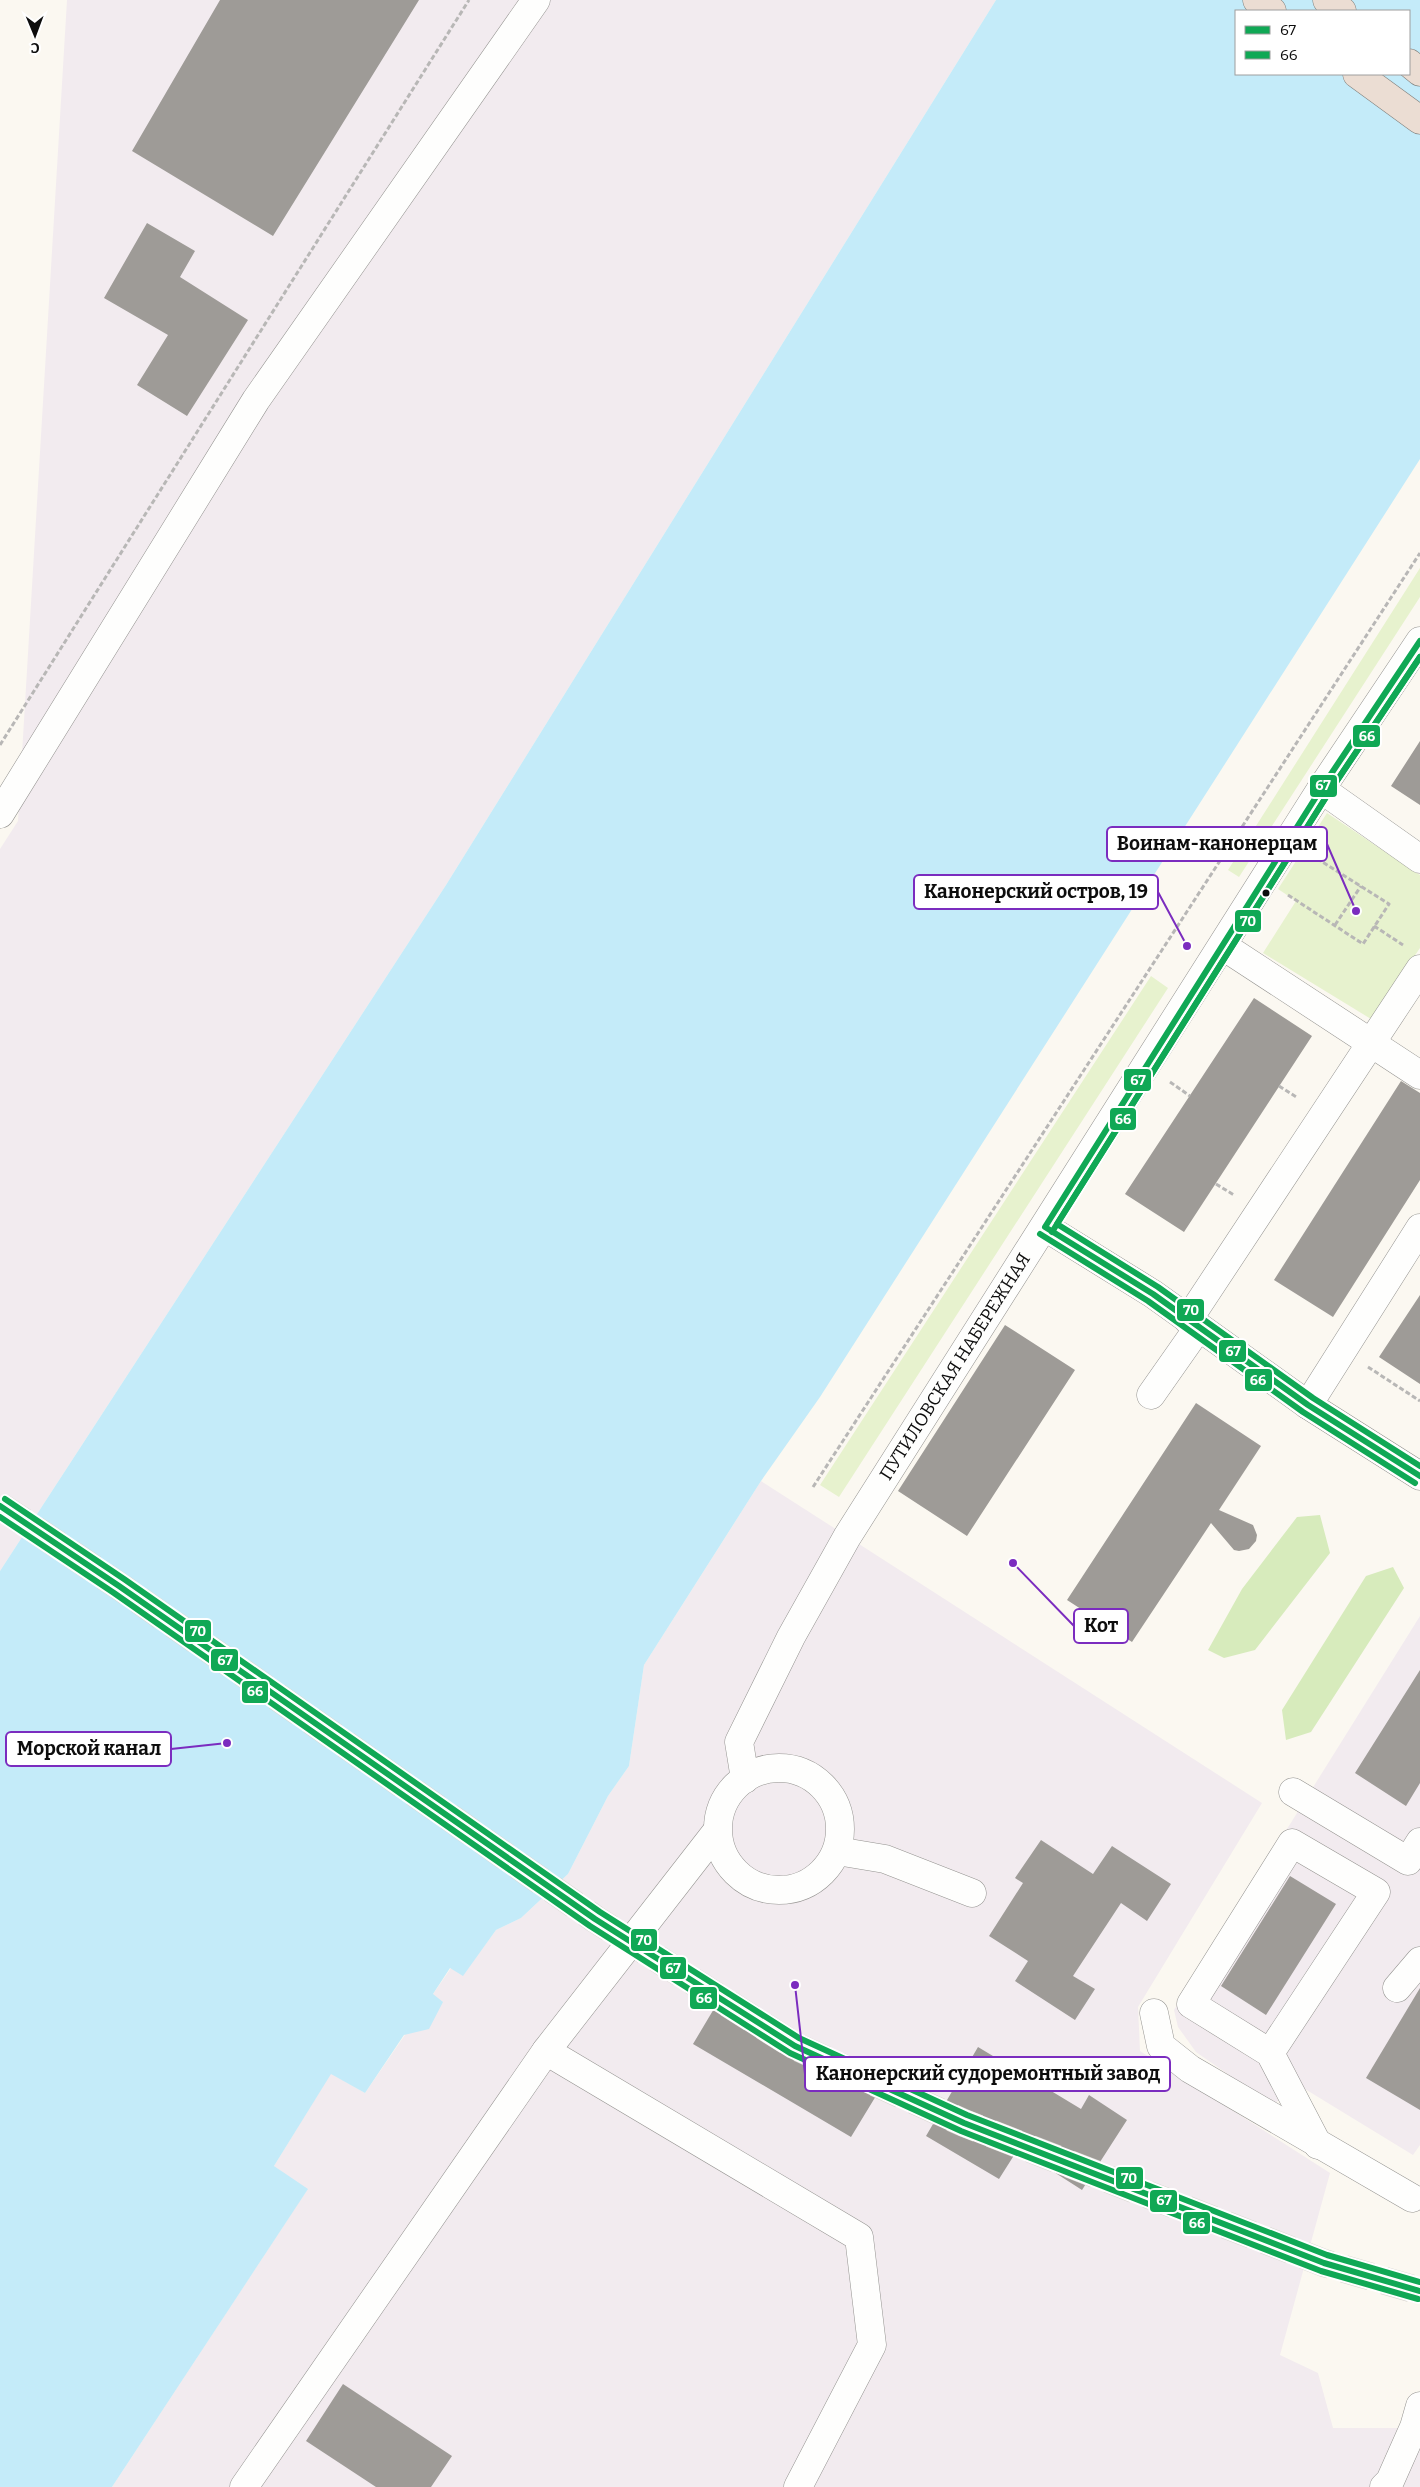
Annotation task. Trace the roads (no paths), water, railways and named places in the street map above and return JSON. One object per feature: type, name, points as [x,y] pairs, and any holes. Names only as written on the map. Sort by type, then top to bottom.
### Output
[{"type":"highway","points":[[1257,0],[1271,10]]},
{"type":"highway","points":[[1328,0],[1341,10]]},
{"type":"highway","points":[[1358,75],[1420,120]]},
{"type":"street","points":[[0,814],[256,400],[536,0]]},
{"type":"street","name":"ПУТИЛОВСКАЯ НАБЕРЕЖНАЯ","points":[[745,1778],[739,1742],[791,1637],[847,1537],[1321,789],[1420,641]]},
{"type":"street","points":[[1321,789],[1420,859]]},
{"type":"street","points":[[1223,946],[1420,1074]]},
{"type":"street","points":[[1151,1395],[1193,1324],[1420,969]]},
{"type":"street","points":[[1045,1227],[1153,1294],[1308,1404],[1420,1476]]},
{"type":"street","points":[[1308,1404],[1420,1228]]},
{"type":"street","points":[[777,1766],[801,1770],[822,1784],[835,1804],[841,1827],[837,1851],[824,1871],[804,1886],[781,1891],[757,1887],[736,1874],[722,1854],[717,1830],[721,1807],[734,1786],[753,1772],[777,1766]]},
{"type":"street","points":[[1293,1792],[1408,1861],[1420,1842]]},
{"type":"street","points":[[244,2487],[546,2051],[717,1830]]},
{"type":"street","points":[[1270,2053],[1376,1892],[1292,1843],[1191,2004],[1270,2053],[1318,2145]]},
{"type":"street","points":[[837,1851],[885,1859],[972,1893]]},
{"type":"street","points":[[1397,1988],[1420,1961]]},
{"type":"street","points":[[1154,2013],[1161,2046],[1190,2069],[1318,2145],[1417,2197]]},
{"type":"street","points":[[546,2051],[859,2237],[872,2345],[798,2487]]},
{"type":"street","points":[[1384,2487],[1390,2481],[1414,2427],[1420,2406]]},
{"type":"water","points":[[996,0],[1420,0],[1420,459],[820,1397],[761,1481],[644,1665],[629,1766],[608,1796],[568,1874],[521,1918],[496,1930],[463,1976],[450,1968],[433,1994],[443,2002],[429,2029],[404,2035],[365,2093],[331,2074],[274,2166],[308,2189],[112,2487],[0,2487],[0,1571],[446,885]]},
{"type":"tunnel","points":[[0,1506],[119,1586],[595,1919],[795,2046],[964,2123],[1324,2263],[1420,2291]]},
{"type":"place","name":"Воинам-канонерцам","points":[[1356,911]]},
{"type":"place","name":"Канонерский остров, 19","points":[[1187,946]]},
{"type":"place","name":"Кот","points":[[1013,1563]]},
{"type":"place","name":"Морской канал","points":[[227,1743]]},
{"type":"place","name":"Канонерский судоремонтный завод","points":[[795,1985]]}]
